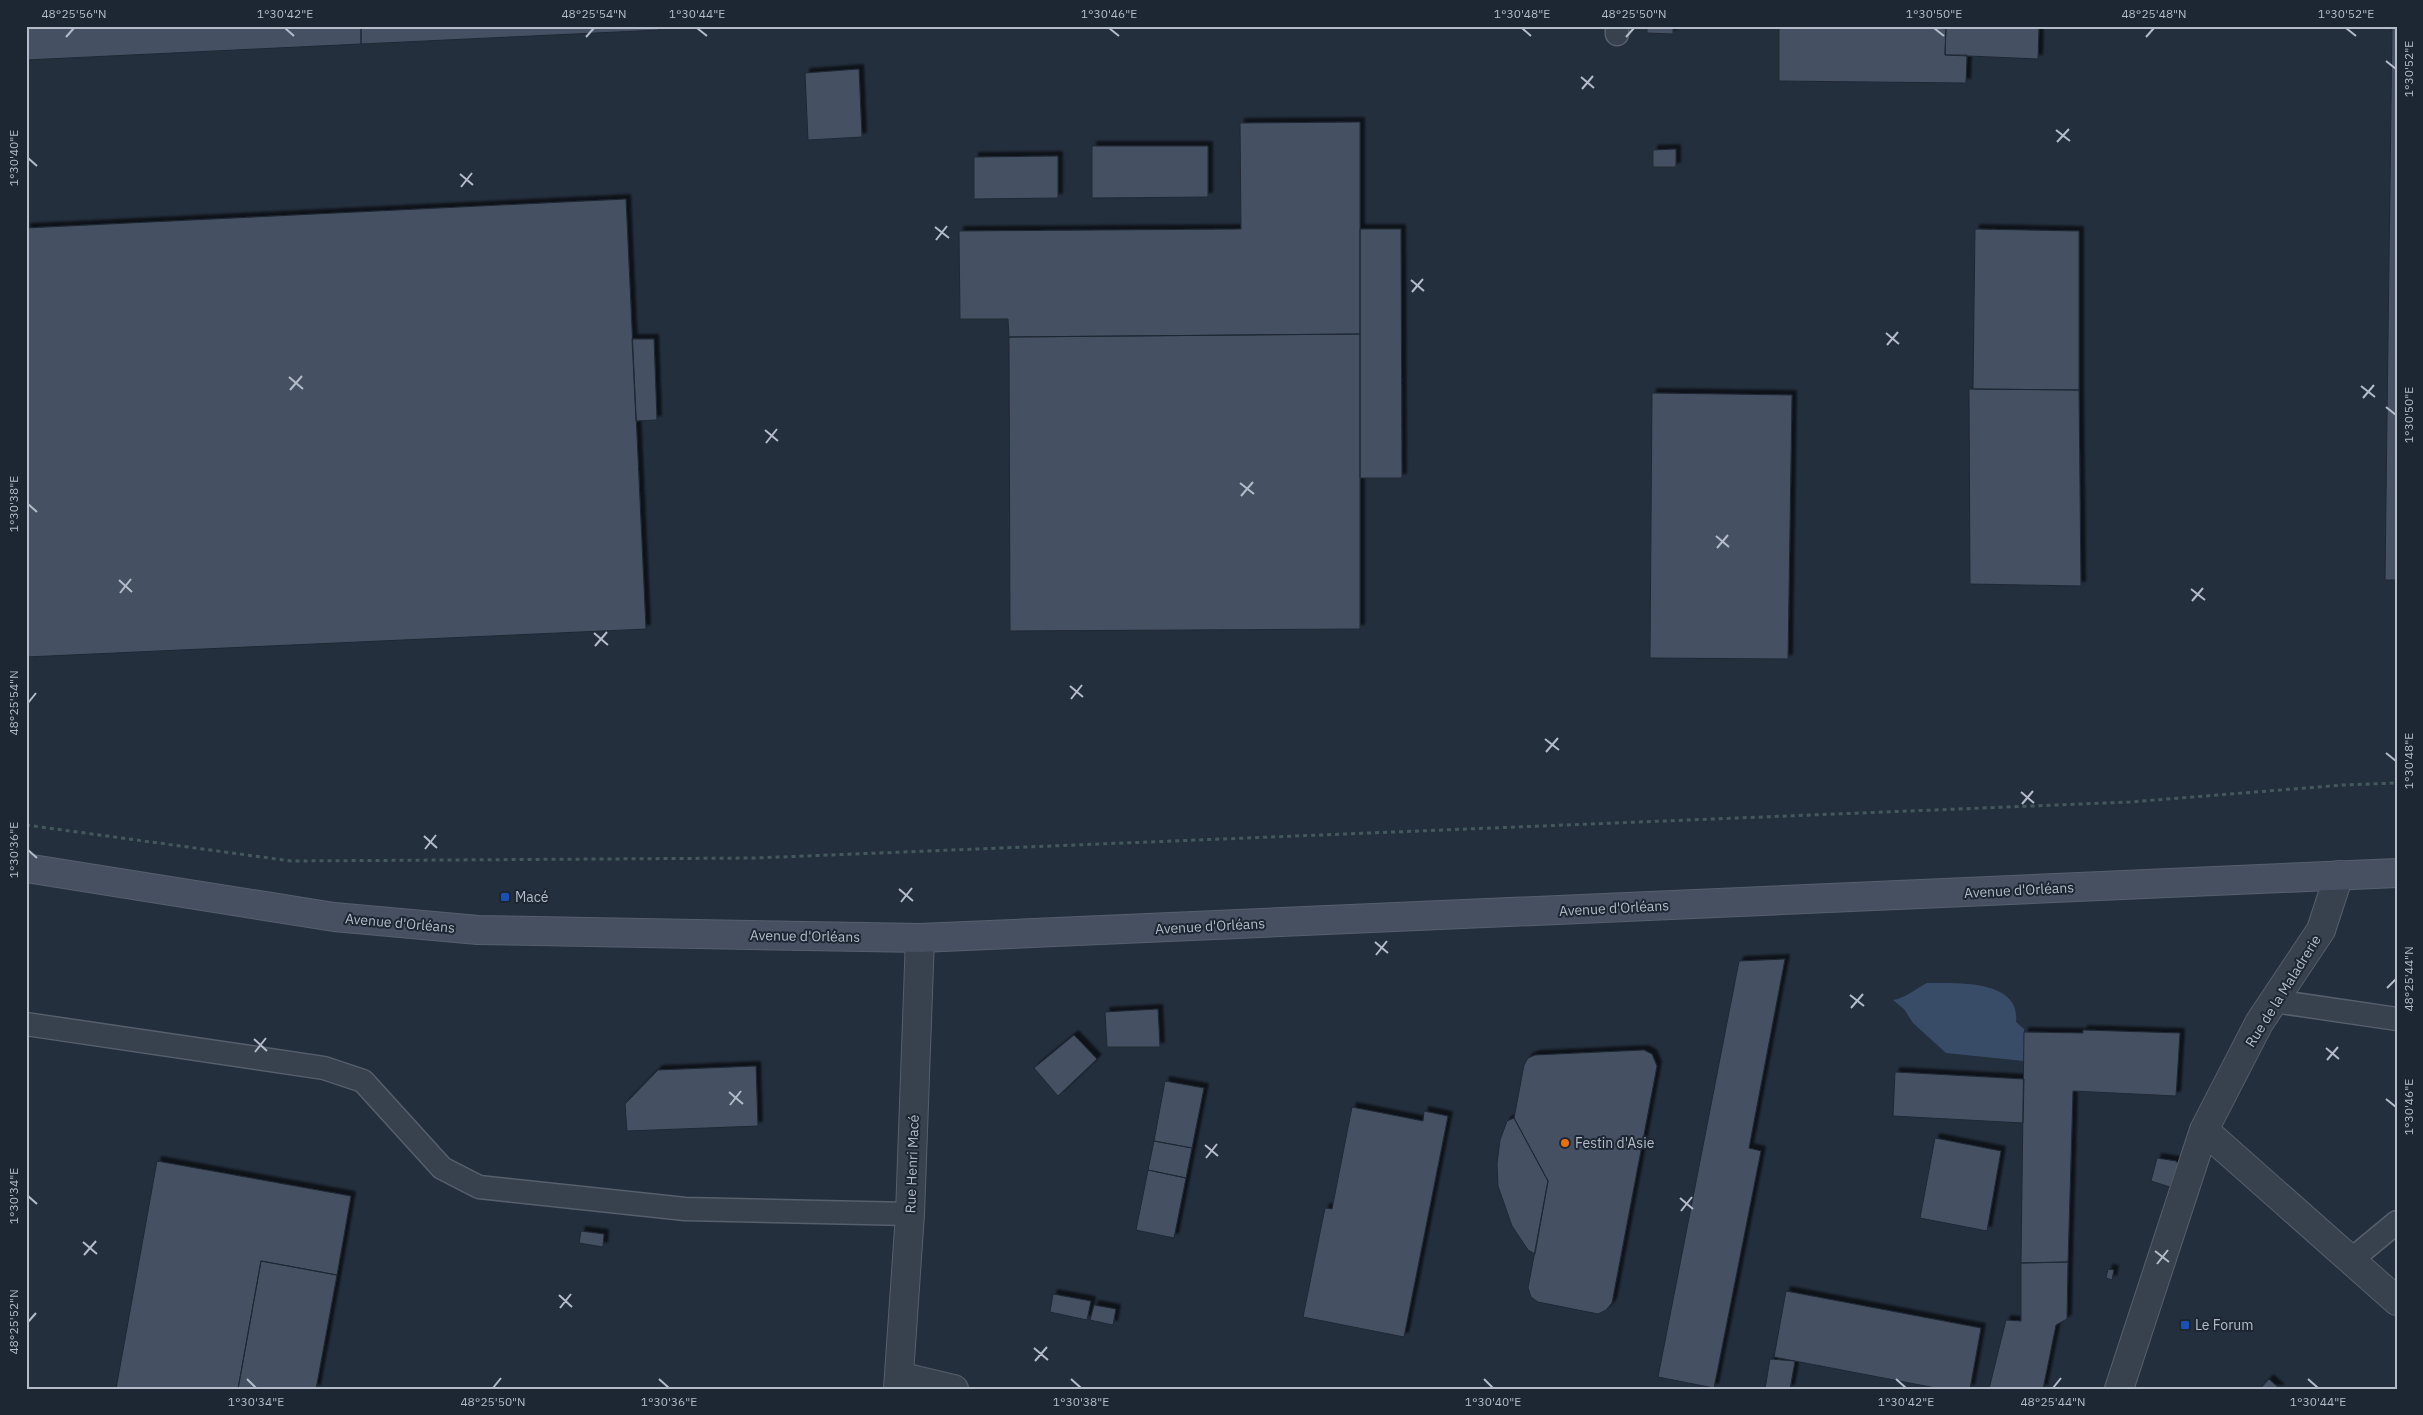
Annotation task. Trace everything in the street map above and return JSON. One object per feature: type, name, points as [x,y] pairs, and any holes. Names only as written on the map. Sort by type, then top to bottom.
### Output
[{"type":"main road","name":"Avenue d'Orléans","points":[[26,868],[334,917],[478,930],[920,938],[2397,873]]},
{"type":"street","name":"Rue de la Maladrerie","points":[[2118,1389],[2204,1130],[2259,1023],[2321,930],[2339,875]]},
{"type":"street","name":"Rue Henri Macé","points":[[898,1382],[910,1214],[920,938]]},
{"type":"street","points":[[2204,1130],[2397,1301]]},
{"type":"street","points":[[898,1382],[954,1389]]},
{"type":"lane","points":[[2274,1001],[2397,1019]]},
{"type":"lane","points":[[26,1024],[324,1068],[363,1081],[442,1168],[479,1187],[685,1209],[910,1214]]},
{"type":"lane","points":[[2351,1260],[2397,1222]]},
{"type":"path","points":[[26,824],[291,861],[756,858],[2130,802],[2343,785],[2397,783]]},
{"type":"water","points":[[1927,983],[1984,986],[1998,991],[2008,998],[2015,1008],[2016,1022],[2024,1029],[2024,1061],[1946,1053],[1913,1023],[1904,1009],[1893,1000]]},
{"type":"building","points":[[26,26],[361,26],[361,44],[26,60]]},
{"type":"building","points":[[361,26],[658,26],[659,30],[361,44]]},
{"type":"building","points":[[1647,26],[1673,26],[1673,34],[1647,33]]},
{"type":"building","points":[[1779,26],[1946,26],[1945,55],[1967,55],[1966,83],[1779,81]]},
{"type":"building","points":[[1946,26],[2039,26],[2038,59],[1945,55]]},
{"type":"building","points":[[2392,26],[2397,26],[2397,580],[2385,580]]},
{"type":"building","points":[[859,69],[862,137],[808,140],[805,73]]},
{"type":"building","points":[[1360,122],[1360,334],[1009,337],[1008,319],[960,319],[959,231],[1241,229],[1240,123]]},
{"type":"building","points":[[1092,146],[1208,146],[1208,197],[1092,198]]},
{"type":"building","points":[[1676,149],[1676,167],[1653,167],[1653,150]]},
{"type":"building","points":[[1058,156],[1058,198],[974,199],[974,157]]},
{"type":"building","points":[[626,199],[646,629],[26,657],[26,228]]},
{"type":"building","points":[[1360,229],[1401,229],[1402,478],[1360,478]]},
{"type":"building","points":[[1975,229],[2079,231],[2079,390],[1973,389]]},
{"type":"building","points":[[1360,334],[1360,629],[1010,631],[1009,337]]},
{"type":"building","points":[[632,339],[654,339],[657,420],[636,421]]},
{"type":"building","points":[[1969,389],[2079,390],[2081,586],[1970,584]]},
{"type":"building","points":[[1652,393],[1792,395],[1788,659],[1650,658]]},
{"type":"building","points":[[1785,959],[1749,1148],[1761,1151],[1714,1388],[1658,1377],[1739,961]]},
{"type":"building","points":[[1158,1009],[1160,1047],[1107,1047],[1105,1012]]},
{"type":"building","points":[[2083,1030],[2180,1033],[2176,1096],[2073,1091],[2068,1262],[2021,1263],[2024,1032],[2083,1033]]},
{"type":"building","points":[[1074,1035],[1097,1059],[1058,1096],[1034,1068]]},
{"type":"building","points":[[1644,1050],[1652,1054],[1657,1066],[1612,1303],[1606,1310],[1598,1314],[1538,1302],[1531,1297],[1528,1288],[1548,1181],[1514,1118],[1524,1065],[1528,1058],[1535,1055]]},
{"type":"building","points":[[756,1066],[758,1126],[627,1131],[625,1104],[658,1070]]},
{"type":"building","points":[[1895,1072],[2024,1079],[2023,1123],[1893,1116]]},
{"type":"building","points":[[1165,1081],[1204,1088],[1192,1148],[1154,1141]]},
{"type":"building","points":[[1352,1107],[1423,1121],[1424,1111],[1448,1116],[1404,1337],[1303,1317],[1325,1208],[1332,1209]]},
{"type":"building","points":[[1514,1118],[1548,1181],[1535,1254],[1528,1250],[1512,1226],[1498,1186],[1497,1164],[1500,1140],[1507,1121]]},
{"type":"building","points":[[1935,1138],[2001,1151],[1987,1231],[1920,1218]]},
{"type":"building","points":[[1154,1141],[1192,1148],[1186,1178],[1148,1170]]},
{"type":"building","points":[[2157,1158],[2176,1161],[2178,1164],[2170,1187],[2151,1181]]},
{"type":"building","points":[[157,1161],[351,1196],[337,1275],[261,1261],[238,1389],[116,1389]]},
{"type":"building","points":[[1148,1170],[1186,1178],[1174,1238],[1136,1230]]},
{"type":"building","points":[[581,1231],[604,1234],[603,1247],[579,1243]]},
{"type":"building","points":[[261,1261],[337,1275],[316,1389],[238,1389]]},
{"type":"building","points":[[2068,1262],[2067,1319],[2056,1325],[2043,1389],[1989,1389],[2006,1320],[2021,1321],[2021,1263]]},
{"type":"building","points":[[2108,1269],[2114,1270],[2112,1280],[2106,1278]]},
{"type":"building","points":[[1786,1291],[1981,1328],[1970,1389],[1941,1389],[1774,1357]]},
{"type":"building","points":[[1053,1294],[1091,1301],[1087,1320],[1050,1312]]},
{"type":"building","points":[[1094,1305],[1116,1309],[1113,1325],[1090,1320]]},
{"type":"building","points":[[1770,1359],[1795,1361],[1790,1389],[1765,1389]]},
{"type":"building","points":[[2269,1379],[2280,1389],[2260,1389]]},
{"type":"place","name":"Macé","points":[[505,897]]},
{"type":"place","name":"Festin d'Asie","points":[[1565,1143]]},
{"type":"place","name":"Le Forum","points":[[2185,1325]]}]
